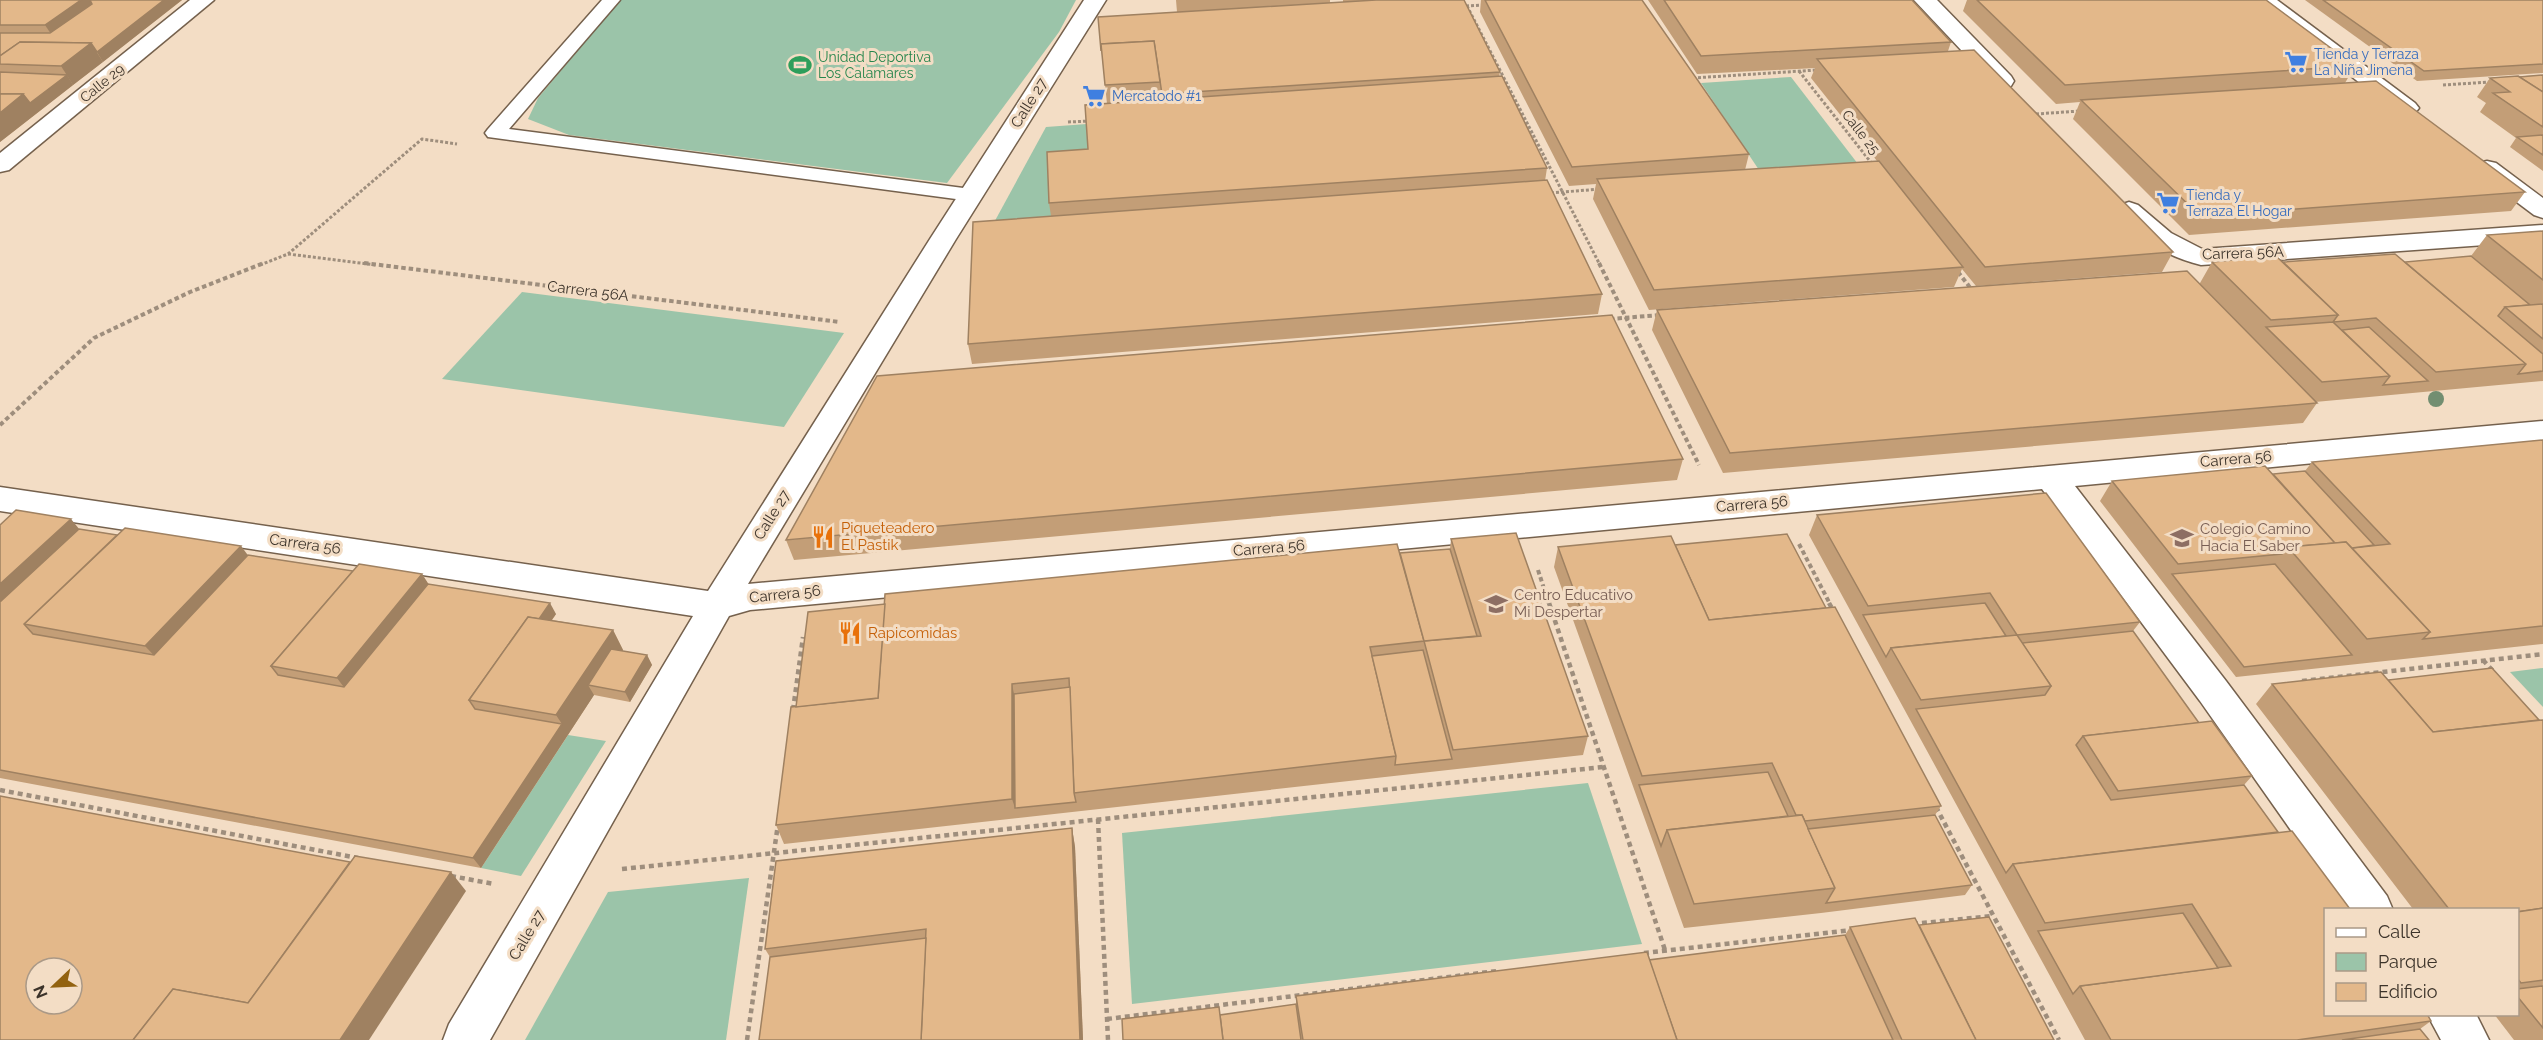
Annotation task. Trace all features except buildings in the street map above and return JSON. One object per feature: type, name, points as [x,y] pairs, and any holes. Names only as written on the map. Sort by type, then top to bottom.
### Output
[{"type":"street","name":"Calle 29","points":[[0,165],[203,0]]},
{"type":"street","name":"Calle 27","points":[[465,1040],[717,606],[1014,126],[1095,0]]},
{"type":"street","points":[[1925,0],[2036,114]]},
{"type":"street","points":[[2264,0],[2429,125]]},
{"type":"street","points":[[2467,153],[2543,210]]},
{"type":"street","name":"Carrera 56A","points":[[2110,190],[2151,233],[2180,250],[2201,257],[2543,233]]},
{"type":"street","name":"Carrera 56","points":[[0,499],[717,606],[750,597],[2543,431]]},
{"type":"street","points":[[2050,476],[2213,691],[2371,908]]},
{"type":"street","points":[[2450,1016],[2467,1040]]},
{"type":"lane","points":[[611,0],[495,133],[971,195]]},
{"type":"path","points":[[1455,7],[1487,5]]},
{"type":"path","points":[[1467,6],[1627,318],[1719,507]]},
{"type":"path","points":[[1688,79],[1822,70]]},
{"type":"path","name":"Calle 25","points":[[1799,71],[1876,169],[1865,170]]},
{"type":"path","points":[[2382,89],[2497,82]]},
{"type":"path","points":[[2036,114],[2083,110]]},
{"type":"path","points":[[1014,126],[1101,120]]},
{"type":"path","points":[[1550,193],[1607,189]]},
{"type":"path","name":"Carrera 56A","points":[[0,425],[94,338],[190,292],[288,254],[888,328]]},
{"type":"path","points":[[1957,272],[1972,291]]},
{"type":"path","points":[[1960,292],[1983,290]]},
{"type":"path","points":[[1604,320],[1663,315]]},
{"type":"path","points":[[1776,501],[1837,618]]},
{"type":"path","points":[[1523,524],[1665,950]]},
{"type":"path","points":[[792,717],[809,592]]},
{"type":"path","points":[[2295,682],[2543,654]]},
{"type":"path","points":[[2483,660],[2498,676]]},
{"type":"path","points":[[445,875],[557,885],[773,854],[1603,767]]},
{"type":"path","points":[[0,790],[363,859]]},
{"type":"path","points":[[1932,799],[1992,916],[2060,1040]]},
{"type":"path","points":[[1098,819],[1108,1040]]},
{"type":"path","points":[[747,1040],[778,820]]},
{"type":"path","points":[[1911,924],[1992,916]]},
{"type":"path","points":[[1642,953],[1864,929]]},
{"type":"path","points":[[1107,1019],[1499,971]]},
{"type":"green space","name":"Unidad Deportiva Los Calamares","points":[[620,0],[1076,0],[1059,32],[947,183],[569,135],[528,119],[538,98]]},
{"type":"green space","points":[[1791,77],[1858,164],[1759,170],[1701,83]]},
{"type":"green space","points":[[1087,124],[1090,169],[1051,223],[991,228],[1046,127]]},
{"type":"green space","points":[[522,292],[844,333],[784,427],[442,379]]},
{"type":"green space","points":[[2543,668],[2543,707],[2510,672]]},
{"type":"green space","points":[[568,735],[606,741],[521,876],[481,868]]},
{"type":"green space","points":[[1588,783],[1642,944],[1132,1004],[1122,833]]},
{"type":"green space","points":[[749,878],[726,1040],[525,1040],[608,892]]},
{"type":"place","name":"Tienda y Terraza La Niña Jimena","points":[[2296,62]]},
{"type":"place","name":"Unidad Deportiva Los Calamares","points":[[800,65]]},
{"type":"place","name":"Mercatodo #1","points":[[1094,96]]},
{"type":"place","name":"Tienda y Terraza El Hogar","points":[[2168,203]]},
{"type":"place","name":"Piqueteadero El Pastik","points":[[823,537]]},
{"type":"place","name":"Colegio Camino Hacia El Saber","points":[[2182,538]]},
{"type":"place","name":"Centro Educativo Mi Despertar","points":[[1496,604]]},
{"type":"place","name":"Rapicomidas","points":[[850,633]]}]
